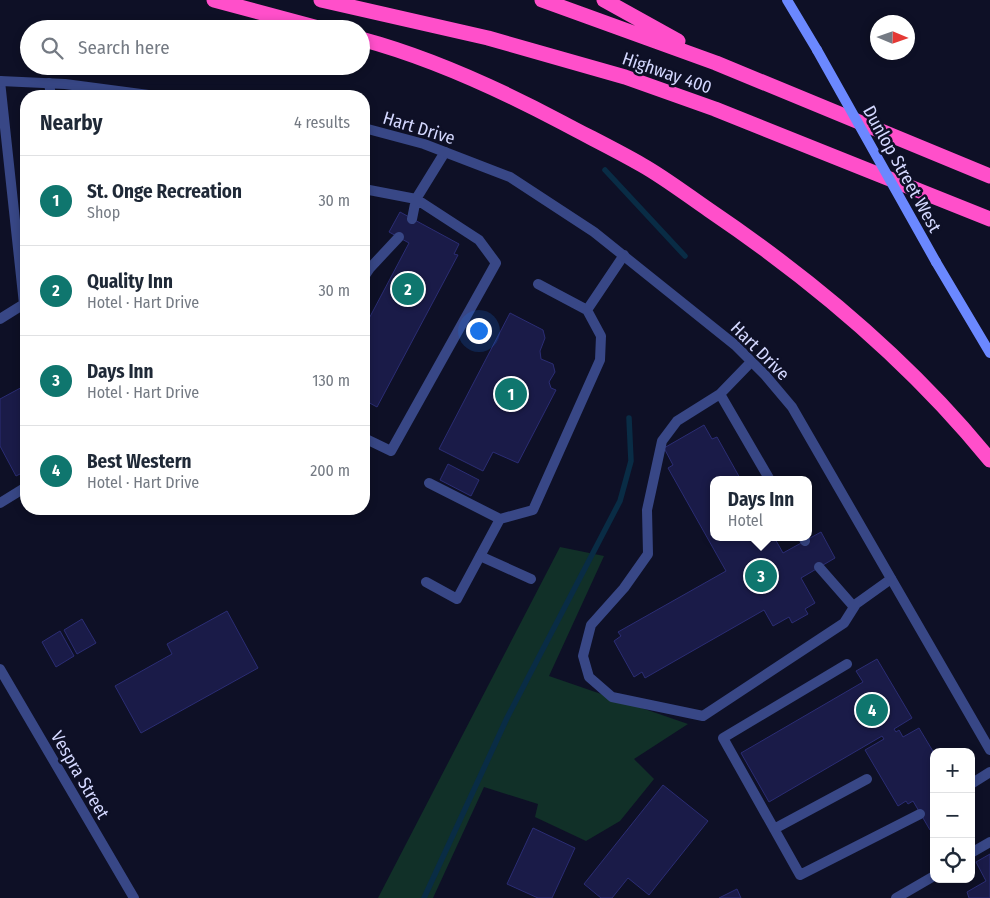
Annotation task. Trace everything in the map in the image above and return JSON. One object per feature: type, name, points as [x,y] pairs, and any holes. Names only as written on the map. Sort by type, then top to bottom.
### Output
[{"type":"highway","points":[[214,0],[288,20]]},
{"type":"highway","name":"Highway 400","points":[[321,0],[488,38],[625,77],[724,113],[990,218]]},
{"type":"highway","name":"Highway 400","points":[[542,0],[716,63],[990,176]]},
{"type":"highway","points":[[604,0],[716,63]]},
{"type":"highway","points":[[370,42],[457,72],[520,100],[643,165],[751,239],[833,302],[909,372],[969,433],[990,460]]},
{"type":"main road","name":"Dunlop Street West","points":[[787,0],[990,353]]},
{"type":"street","points":[[20,267],[0,82],[65,84],[110,90]]},
{"type":"street","points":[[49,83],[50,90]]},
{"type":"street","name":"Hart Drive","points":[[370,130],[424,144],[510,177],[624,254],[735,346],[751,362],[792,407],[990,750]]},
{"type":"street","points":[[412,219],[416,199],[445,152]]},
{"type":"street","points":[[370,190],[416,199],[478,240],[496,263],[391,451],[370,441]]},
{"type":"street","points":[[370,268],[399,237]]},
{"type":"street","points":[[586,310],[624,254]]},
{"type":"street","points":[[430,482],[500,518],[533,510],[600,360],[601,336],[586,310],[538,284]]},
{"type":"street","points":[[0,319],[20,306]]},
{"type":"street","points":[[751,362],[720,394],[677,421],[662,441],[647,510],[648,554],[624,588],[590,625],[583,656],[589,676],[612,697],[704,716],[844,623],[856,604],[891,579]]},
{"type":"street","points":[[720,394],[768,476]]},
{"type":"street","points":[[0,503],[20,491]]},
{"type":"street","points":[[426,582],[457,599],[500,518]]},
{"type":"street","points":[[480,556],[531,579]]},
{"type":"street","points":[[819,567],[854,607]]},
{"type":"street","points":[[847,664],[723,738],[800,875],[920,814]]},
{"type":"street","name":"Vespra Street","points":[[0,669],[134,898]]},
{"type":"street","points":[[975,781],[990,772]]},
{"type":"street","points":[[774,829],[867,779]]},
{"type":"street","points":[[975,851],[990,842]]},
{"type":"street","points":[[896,898],[930,878]]},
{"type":"green space","points":[[560,547],[604,556],[549,676],[688,724],[634,759],[654,779],[620,821],[586,841],[535,817],[538,804],[484,787],[433,898],[378,898]]},
{"type":"building","points":[[400,212],[459,244],[454,254],[458,255],[377,407],[370,403],[370,317],[409,243],[389,232]]},
{"type":"building","points":[[510,313],[543,330],[545,338],[540,351],[541,359],[553,364],[555,372],[549,382],[551,388],[556,390],[518,463],[493,452],[483,471],[439,449]]},
{"type":"building","points":[[20,388],[20,474],[16,476],[0,446],[0,399]]},
{"type":"building","points":[[704,425],[712,439],[717,437],[739,476],[710,476],[710,541],[776,541],[783,553],[805,541],[812,541],[812,537],[821,532],[835,558],[801,578],[815,603],[805,609],[808,614],[792,623],[789,617],[773,626],[764,610],[645,678],[642,672],[634,677],[614,641],[621,636],[618,632],[726,571],[668,468],[673,465],[664,448]]},
{"type":"building","points":[[448,464],[479,480],[471,496],[440,480]]},
{"type":"building","points":[[227,611],[258,668],[141,733],[115,686],[172,654],[167,644]]},
{"type":"building","points":[[82,619],[96,643],[77,654],[64,630]]},
{"type":"building","points":[[60,631],[74,656],[56,667],[42,642]]},
{"type":"building","points":[[877,659],[912,718],[894,729],[896,732],[899,730],[903,737],[919,728],[931,748],[930,830],[913,801],[908,804],[906,801],[898,806],[865,750],[884,739],[882,736],[769,802],[741,753],[863,682],[856,671]]},
{"type":"building","points":[[663,785],[708,821],[649,895],[628,878],[612,898],[601,898],[584,884]]},
{"type":"building","points":[[533,828],[575,848],[552,898],[538,898],[507,884]]},
{"type":"building","points":[[990,854],[990,898],[969,898],[967,892],[986,881],[976,862]]},
{"type":"building","points":[[737,889],[741,898],[719,898]]},
{"type":"waterway","points":[[605,170],[685,256]]},
{"type":"waterway","points":[[424,898],[507,718],[620,501],[631,461],[629,418]]},
{"type":"place","name":"Quality Inn","points":[[408,289]]},
{"type":"place","name":"St. Onge Recreation","points":[[511,394]]},
{"type":"place","name":"Days Inn","points":[[761,576]]},
{"type":"place","name":"Best Western","points":[[872,710]]}]
